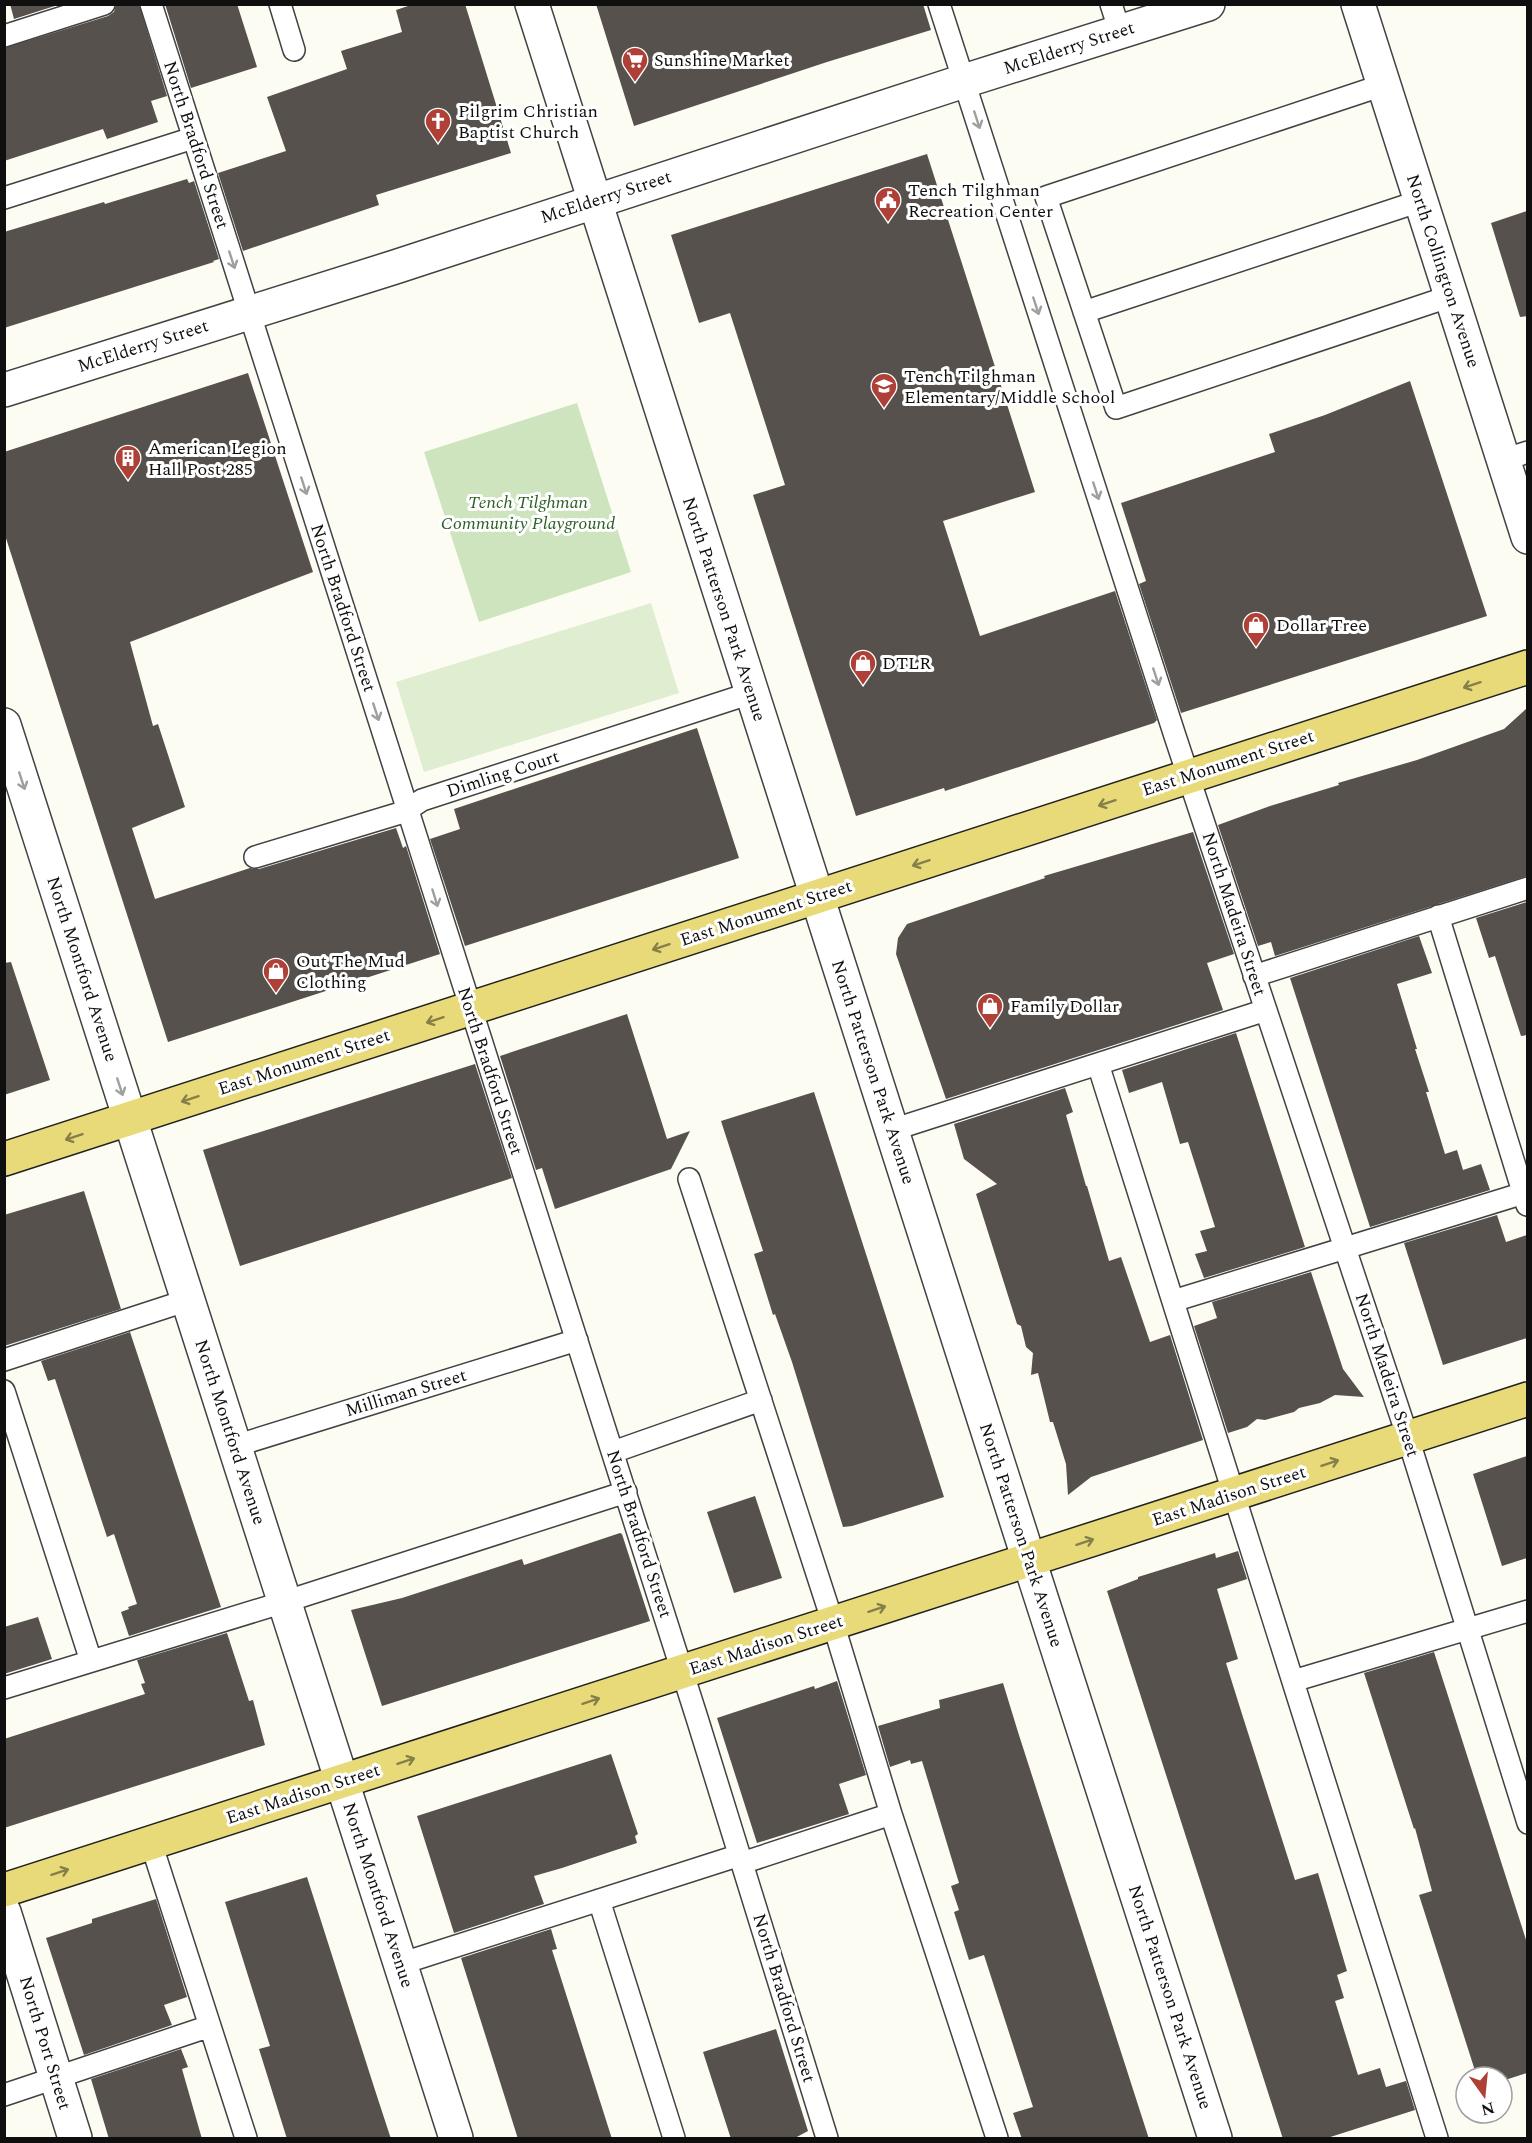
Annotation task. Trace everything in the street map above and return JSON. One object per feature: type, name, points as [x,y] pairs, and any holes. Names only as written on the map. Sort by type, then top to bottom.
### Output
[{"type":"main road","name":"East Monument Street","points":[[4,1160],[1527,667]]},
{"type":"main road","name":"East Madison Street","points":[[4,1890],[1527,1399]]},
{"type":"street","name":"North Patterson Park Avenue","points":[[532,4],[1215,2139]]},
{"type":"street","name":"McElderry Street","points":[[4,390],[395,267],[964,81],[1116,18],[1208,4]]},
{"type":"street","name":"North Collington Avenue","points":[[1358,4],[1451,296],[1515,456],[1527,537]]},
{"type":"street","name":"North Montford Avenue","points":[[4,725],[456,2139]]},
{"type":"street","name":"North Port Street","points":[[4,1912],[75,2139]]},
{"type":"lane","points":[[4,36],[105,4]]},
{"type":"lane","name":"North Bradford Street","points":[[151,4],[626,1492],[827,2139]]},
{"type":"lane","points":[[280,4],[294,50]]},
{"type":"lane","name":"North Madeira Street","points":[[939,4],[1188,777],[1408,1438],[1527,1823]]},
{"type":"lane","points":[[1383,85],[1046,197],[1116,408],[1451,296]]},
{"type":"lane","points":[[4,198],[193,138]]},
{"type":"lane","points":[[1084,312],[1420,201]]},
{"type":"lane","name":"Dimling Court","points":[[255,857],[407,810],[422,800],[751,693]]},
{"type":"lane","points":[[1254,976],[1527,888]]},
{"type":"lane","points":[[1173,1301],[1345,1248],[1526,1199],[1438,916]]},
{"type":"lane","points":[[892,1130],[1266,1010]]},
{"type":"lane","points":[[1098,1064],[1437,2139]]},
{"type":"lane","points":[[689,1179],[997,2139]]},
{"type":"lane","points":[[4,1360],[188,1300]]},
{"type":"lane","name":"Milliman Street","points":[[235,1446],[577,1340]]},
{"type":"lane","points":[[4,1391],[91,1661]]},
{"type":"lane","points":[[613,1452],[760,1400]]},
{"type":"lane","points":[[4,1688],[284,1602],[626,1492]]},
{"type":"lane","points":[[1293,1681],[1527,1611]]},
{"type":"lane","points":[[400,1964],[599,1900],[891,1814]]},
{"type":"lane","points":[[151,1844],[246,2139]]},
{"type":"lane","points":[[599,1900],[674,2139]]},
{"type":"lane","points":[[4,2095],[210,2026]]},
{"type":"green space","name":"Tench Tilghman Community Playground","points":[[577,403],[631,572],[479,622],[424,452]]},
{"type":"green space","points":[[651,603],[679,693],[424,772],[396,682]]},
{"type":"building","points":[[10,4],[61,4],[14,19]]},
{"type":"building","points":[[116,4],[139,4],[167,96],[151,101],[158,122],[107,139],[103,129],[4,161],[4,48],[108,16],[114,12]]},
{"type":"building","points":[[165,4],[237,4],[257,67],[191,88]]},
{"type":"building","points":[[414,4],[465,4],[511,153],[376,195],[379,205],[243,251],[218,173],[286,151],[267,97],[347,69],[341,51],[402,32],[396,10]]},
{"type":"building","points":[[596,4],[923,4],[931,30],[634,126]]},
{"type":"building","points":[[927,154],[1035,492],[943,521],[980,636],[1115,591],[1157,720],[1154,723],[945,791],[944,788],[856,816],[753,495],[785,485],[730,313],[699,323],[671,235]]},
{"type":"building","points":[[187,179],[189,183],[194,181],[219,259],[4,328],[4,232]]},
{"type":"building","points":[[1527,211],[1527,316],[1520,317],[1491,223]]},
{"type":"building","points":[[248,373],[313,572],[130,642],[153,726],[158,724],[185,807],[132,828],[155,899],[250,868],[259,869],[396,828],[403,848],[406,846],[440,954],[168,1042],[4,532],[4,452]]},
{"type":"building","points":[[1410,381],[1487,616],[1181,713],[1139,584],[1146,581],[1121,503],[1275,452],[1269,434],[1325,415]]},
{"type":"building","points":[[1527,708],[1527,876],[1275,956],[1271,942],[1258,946],[1218,825],[1504,729]]},
{"type":"building","points":[[697,728],[739,858],[465,946],[430,839],[460,829],[454,809]]},
{"type":"building","points":[[1193,832],[1234,954],[1207,963],[1223,1010],[946,1099],[896,954],[898,938],[907,924],[1045,878],[1044,876]]},
{"type":"building","points":[[1527,902],[1527,1035],[1521,1036],[1495,956],[1489,958],[1476,918]]},
{"type":"building","points":[[1419,936],[1432,973],[1397,984],[1429,1092],[1426,1092],[1445,1154],[1457,1150],[1463,1170],[1481,1164],[1490,1190],[1370,1227],[1290,978]]},
{"type":"building","points":[[11,962],[50,1080],[4,1095],[4,963]]},
{"type":"building","points":[[627,1014],[667,1139],[690,1131],[671,1169],[555,1209],[542,1168],[536,1170],[500,1056]]},
{"type":"building","points":[[1236,1033],[1305,1247],[1204,1278],[1195,1254],[1207,1251],[1200,1231],[1215,1227],[1188,1142],[1180,1144],[1162,1082],[1129,1093],[1122,1070]]},
{"type":"building","points":[[475,1064],[512,1178],[240,1266],[203,1150]]},
{"type":"building","points":[[1065,1088],[1073,1112],[1066,1115],[1109,1261],[1121,1257],[1150,1342],[1170,1335],[1203,1440],[1091,1477],[1068,1495],[1066,1464],[1053,1422],[1050,1422],[1038,1373],[1031,1375],[1033,1353],[1026,1347],[1021,1326],[1017,1324],[976,1194],[997,1184],[964,1159],[954,1124]]},
{"type":"building","points":[[814,1092],[944,1497],[843,1527],[792,1362],[775,1314],[773,1315],[754,1254],[763,1251],[721,1121]]},
{"type":"building","points":[[84,1191],[121,1309],[4,1346],[4,1215]]},
{"type":"building","points":[[1497,1215],[1506,1242],[1527,1235],[1527,1338],[1443,1365],[1404,1243]]},
{"type":"building","points":[[1311,1272],[1343,1369],[1364,1397],[1335,1395],[1294,1412],[1265,1420],[1257,1419],[1247,1427],[1228,1433],[1194,1326],[1217,1318],[1212,1302]]},
{"type":"building","points":[[130,1332],[221,1607],[129,1636],[121,1612],[137,1604],[114,1534],[107,1537],[55,1379],[48,1381],[41,1361]]},
{"type":"building","points":[[1527,1456],[1527,1558],[1502,1566],[1473,1474]]},
{"type":"building","points":[[755,1496],[782,1578],[734,1593],[707,1512]]},
{"type":"building","points":[[620,1533],[650,1621],[382,1706],[351,1610],[402,1598],[522,1559],[524,1565]]},
{"type":"building","points":[[1238,1551],[1247,1579],[1217,1589],[1238,1659],[1226,1663],[1242,1714],[1295,1880],[1318,1873],[1347,1971],[1337,1975],[1344,1998],[1335,2001],[1358,2075],[1380,2068],[1386,2087],[1406,2081],[1415,2110],[1324,2139],[1283,2139],[1107,1591],[1138,1579],[1138,1577],[1215,1553],[1216,1558]]},
{"type":"building","points":[[38,1617],[52,1659],[4,1674],[4,1627]]},
{"type":"building","points":[[227,1633],[249,1701],[253,1700],[265,1745],[4,1828],[4,1739],[145,1694],[141,1684],[145,1683],[137,1660]]},
{"type":"building","points":[[1434,1652],[1527,1943],[1527,2073],[1514,2077],[1514,2065],[1473,2065],[1419,1895],[1432,1891],[1415,1828],[1364,1673]]},
{"type":"building","points":[[837,1681],[866,1775],[839,1784],[849,1814],[757,1843],[717,1718],[814,1686],[815,1689]]},
{"type":"building","points":[[1003,1683],[1149,2139],[1022,2139],[1013,2113],[1033,2107],[984,1955],[969,1960],[954,1912],[959,1910],[951,1886],[959,1883],[922,1761],[911,1764],[910,1760],[890,1767],[878,1726],[940,1708],[939,1700]]},
{"type":"building","points":[[611,1754],[638,1834],[635,1836],[637,1843],[534,1876],[544,1904],[454,1933],[417,1816]]},
{"type":"building","points":[[307,1877],[391,2139],[287,2139],[259,2049],[270,2046],[225,1902]]},
{"type":"building","points":[[156,1899],[187,1997],[164,2005],[172,2025],[84,2055],[46,1938],[92,1923],[92,1919]]},
{"type":"building","points":[[551,1929],[557,1949],[552,1950],[612,2139],[518,2139],[461,1958]]},
{"type":"building","points":[[776,2029],[808,2131],[793,2139],[731,2139],[703,2052]]},
{"type":"building","points":[[181,2049],[188,2067],[182,2069],[202,2139],[109,2139],[91,2079]]},
{"type":"place","name":"Sunshine Market","points":[[635,83]]},
{"type":"place","name":"Pilgrim Christian Baptist Church","points":[[438,144]]},
{"type":"place","name":"Tench Tilghman Recreation Center","points":[[888,223]]},
{"type":"place","name":"Tench Tilghman Elementary/Middle School","points":[[884,409]]},
{"type":"place","name":"American Legion Hall Post 285","points":[[128,481]]},
{"type":"place","name":"Dollar Tree","points":[[1256,648]]},
{"type":"place","name":"DTLR","points":[[863,686]]},
{"type":"place","name":"Out The Mud Clothing","points":[[276,994]]},
{"type":"place","name":"Family Dollar","points":[[990,1029]]}]
